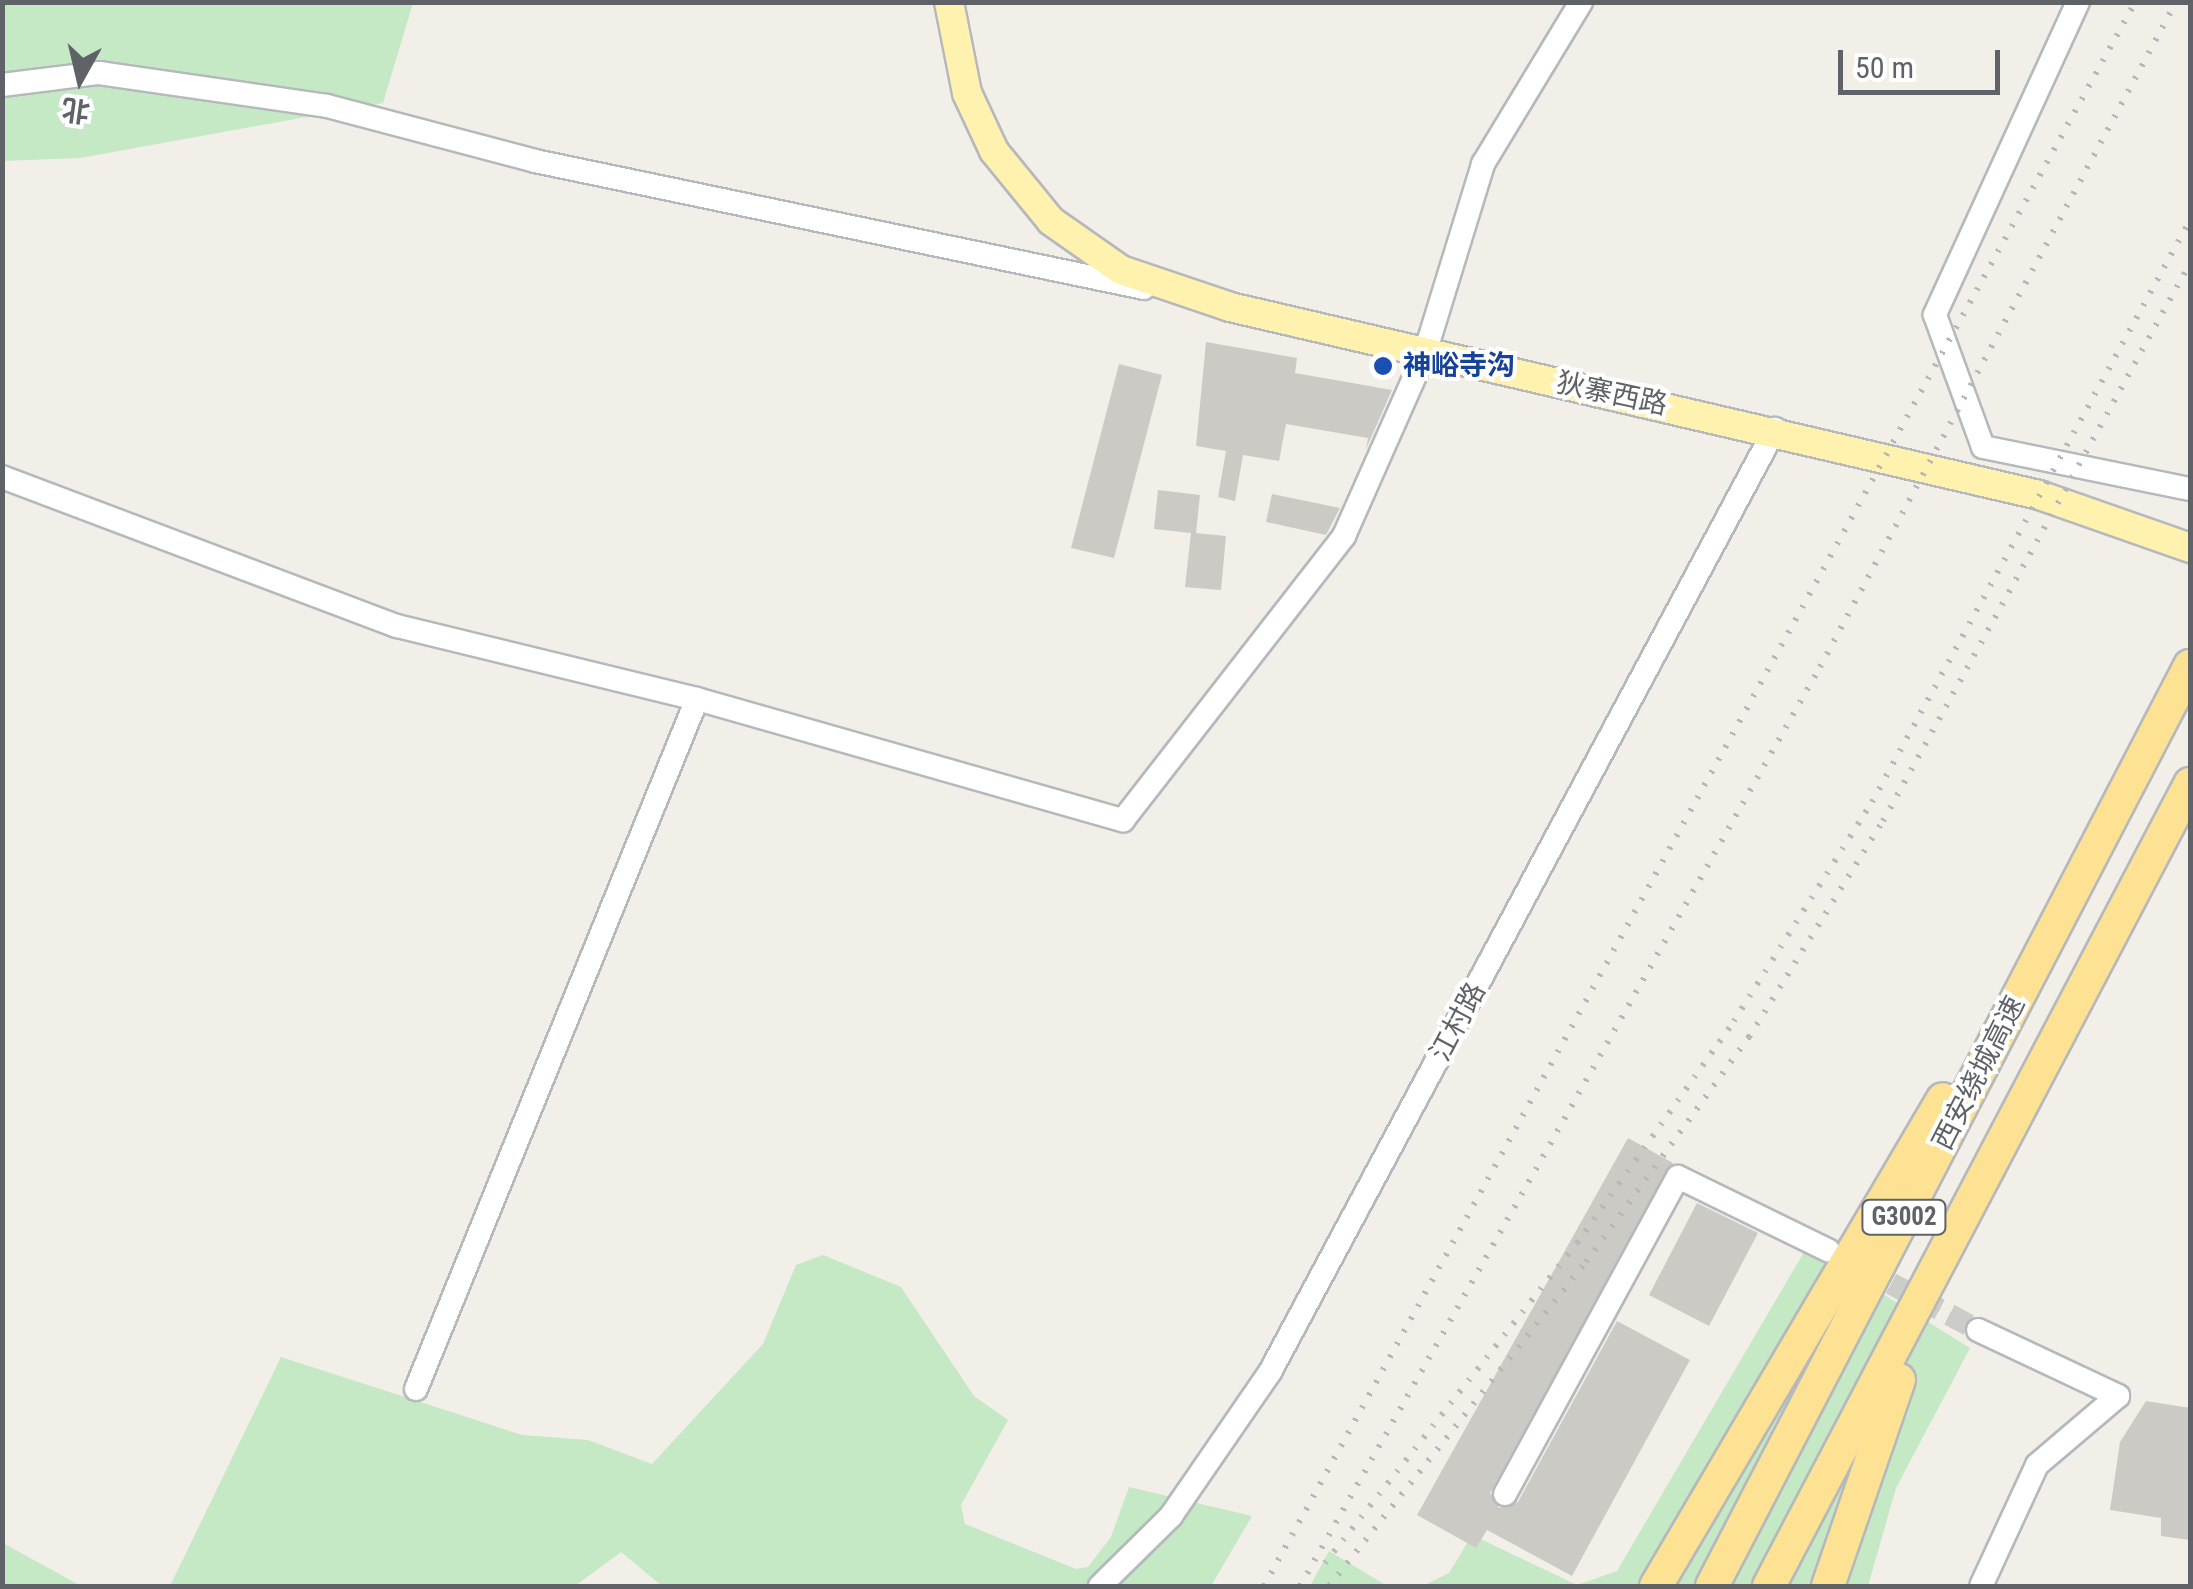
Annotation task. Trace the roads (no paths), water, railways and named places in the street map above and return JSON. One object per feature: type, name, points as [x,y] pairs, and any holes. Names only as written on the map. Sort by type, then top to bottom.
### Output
[{"type":"highway","name":"西安绕城高速","points":[[1712,1586],[2190,666]]},
{"type":"highway","name":"西安绕城高速","points":[[1769,1586],[1992,1170],[2190,784]]},
{"type":"highway","points":[[1656,1586],[2096,847]]},
{"type":"highway","points":[[1828,1586],[1888,1404],[1992,1170]]},
{"type":"main road","name":"狄寨西路","points":[[949,2],[972,108],[1028,197],[1077,244],[1122,270],[1230,307],[1425,354],[1775,429],[2038,494],[2190,548]]},
{"type":"street","points":[[2,478],[397,626],[697,700],[1123,820],[1344,536],[1425,354],[1484,164],[1580,2]]},
{"type":"street","points":[[2078,2],[1935,315],[1982,447],[2190,489]]},
{"type":"street","points":[[2,85],[99,74],[327,106],[535,161],[1230,307]]},
{"type":"street","name":"江村路","points":[[1100,1586],[1171,1516],[1270,1372],[1775,429]]},
{"type":"street","points":[[416,1389],[697,700]]},
{"type":"street","points":[[1506,1494],[1678,1176],[1828,1250]]},
{"type":"street","points":[[1978,1330],[2118,1396],[2038,1466],[1980,1586]]},
{"type":"tunnel","points":[[1862,1268],[1978,1330]]},
{"type":"railway","points":[[1264,1586],[2135,2]]},
{"type":"railway","points":[[1300,1586],[1820,667],[2176,2]]},
{"type":"railway","points":[[1325,1563],[1577,1243],[1734,1021],[1872,802],[2190,220]]},
{"type":"railway","points":[[1329,1586],[1586,1262],[1749,1037],[1883,821],[2190,263]]},
{"type":"place","name":"神峪寺沟","points":[[1383,366]]}]
